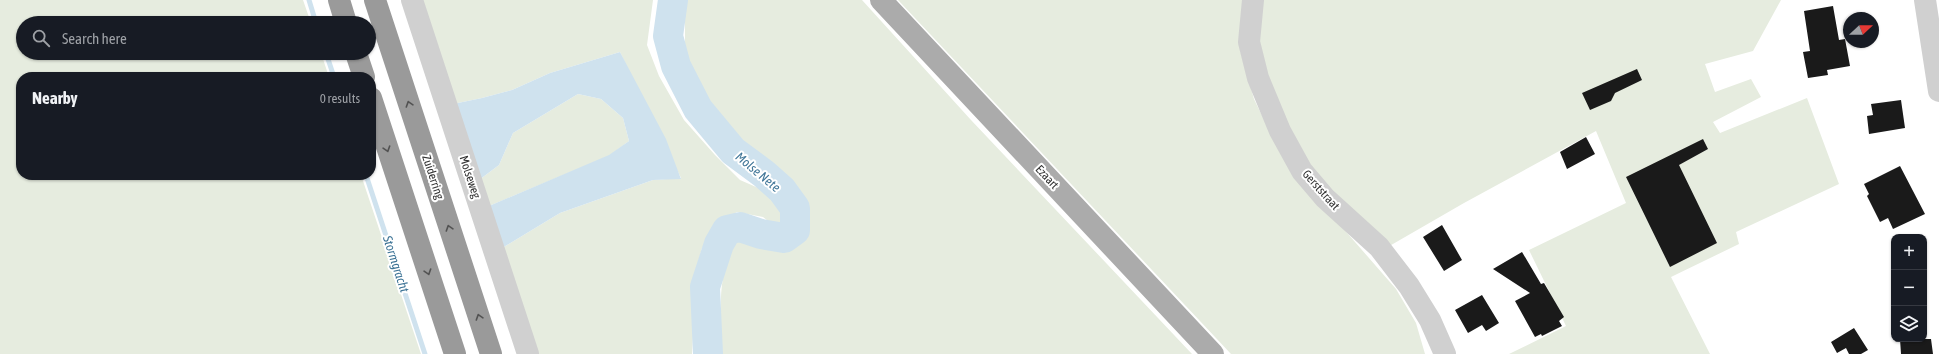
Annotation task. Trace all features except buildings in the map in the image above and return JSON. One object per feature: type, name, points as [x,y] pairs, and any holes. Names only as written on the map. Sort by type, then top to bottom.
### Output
[{"type":"highway","points":[[339,0],[344,16]]},
{"type":"highway","name":"Zuiderring","points":[[375,0],[491,354]]},
{"type":"highway","points":[[358,60],[362,72]]},
{"type":"highway","points":[[376,113],[454,354]]},
{"type":"main road","name":"Ezaart","points":[[881,0],[1213,354]]},
{"type":"street","name":"Molseweg","points":[[412,0],[528,354]]},
{"type":"street","name":"Gerststraat","points":[[1253,0],[1249,42],[1258,78],[1280,131],[1302,171],[1325,198],[1379,247],[1409,286],[1430,320],[1445,354]]},
{"type":"street","points":[[1925,0],[1939,91]]},
{"type":"shaded area","points":[[0,0],[303,0],[309,16],[16,16],[16,60],[323,60],[327,72],[16,72],[16,180],[363,180],[421,354],[0,354]]},
{"type":"shaded area","points":[[419,0],[653,0],[647,45],[659,76],[684,120],[715,155],[740,180],[763,190],[780,208],[784,220],[784,224],[773,225],[763,217],[737,212],[726,218],[714,230],[702,248],[691,288],[694,317],[692,354],[536,354],[502,248],[560,213],[653,180],[681,178],[620,52],[550,73],[512,90],[453,104]]},
{"type":"shaded area","points":[[685,0],[862,0],[971,120],[1192,354],[716,354],[715,317],[721,319],[721,297],[725,268],[738,239],[781,246],[800,237],[805,215],[800,201],[777,170],[758,161],[731,135],[704,96],[685,55]]},
{"type":"shaded area","points":[[898,0],[1243,0],[1240,50],[1254,99],[1269,130],[1314,195],[1396,289],[1416,323],[1425,354],[1231,354]]},
{"type":"shaded area","points":[[1261,0],[1781,0],[1753,51],[1705,64],[1715,92],[1751,79],[1761,97],[1713,122],[1720,133],[1807,98],[1839,184],[1736,232],[1739,244],[1671,277],[1710,354],[1509,354],[1566,326],[1529,250],[1626,203],[1596,131],[1464,203],[1386,248],[1322,185],[1284,128],[1256,37]]},
{"type":"shaded area","points":[[578,94],[601,99],[623,118],[629,141],[609,156],[489,206],[479,180],[499,165],[513,133]]},
{"type":"water","points":[[620,52],[666,139],[681,179],[653,180],[560,213],[502,248],[489,206],[609,155],[629,141],[623,118],[601,99],[578,94],[513,133],[499,165],[479,180],[453,104],[512,90],[550,73]]},
{"type":"waterway","name":"Stormgracht","points":[[309,0],[314,16]]},
{"type":"waterway","name":"Molse Nete","points":[[673,0],[668,36],[676,66],[698,109],[733,151],[764,174],[782,190],[795,208],[795,230],[784,238],[761,234],[740,227],[727,230],[719,244],[705,287],[708,354]]},
{"type":"waterway","name":"Stormgracht","points":[[328,60],[332,72]]},
{"type":"waterway","name":"Stormgracht","points":[[368,180],[425,354]]}]
